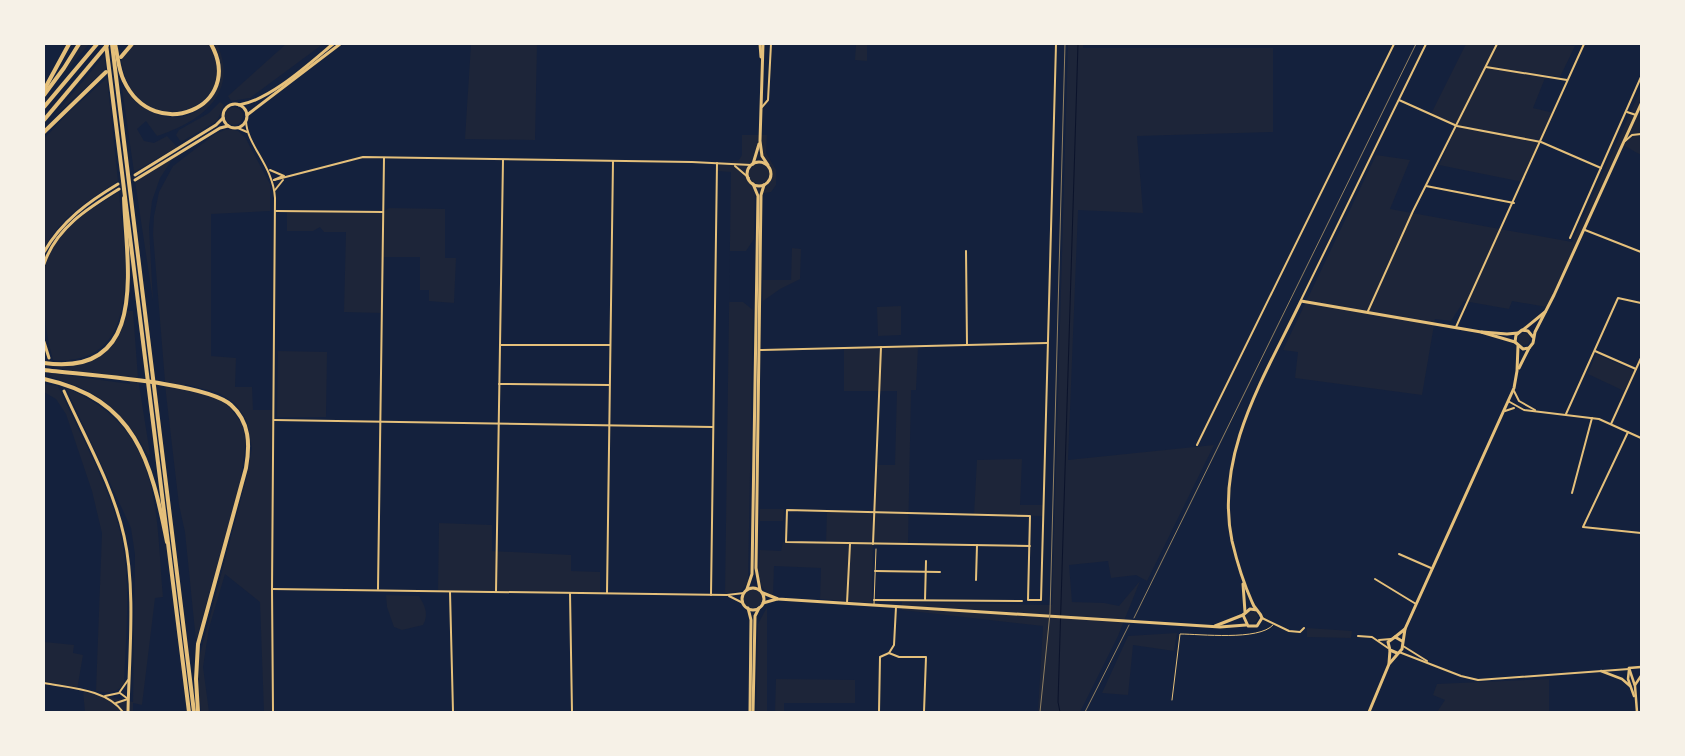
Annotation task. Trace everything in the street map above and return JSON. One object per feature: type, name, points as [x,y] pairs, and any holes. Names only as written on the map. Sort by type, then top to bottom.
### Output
[{"type":"highway","points":[[44,90],[70,44]]},
{"type":"highway","points":[[44,95],[79,44]]},
{"type":"highway","points":[[44,107],[97,44]]},
{"type":"highway","points":[[107,44],[174,574],[189,712]]},
{"type":"highway","points":[[44,120],[107,44]]},
{"type":"highway","points":[[121,56],[131,44]]},
{"type":"highway","points":[[114,45],[121,75],[136,98],[152,110],[178,115],[200,107],[214,92],[219,66],[211,44]]},
{"type":"highway","points":[[114,45],[196,712]]},
{"type":"highway","points":[[44,132],[106,72]]},
{"type":"highway","points":[[44,363],[70,364],[92,358],[107,348],[120,328],[124,314],[129,261],[122,170]]},
{"type":"highway","points":[[44,370],[185,388],[214,395],[231,405],[244,422],[249,444],[244,479],[198,644],[196,712]]},
{"type":"highway","points":[[44,379],[68,386],[93,398],[116,415],[130,432],[142,451],[155,482],[174,574]]},
{"type":"main road","points":[[135,175],[216,125],[223,118],[226,107],[231,104],[249,103],[266,94],[333,44]]},
{"type":"main road","points":[[247,116],[340,44]]},
{"type":"main road","points":[[762,44],[760,141],[762,156],[768,165],[771,175],[764,184],[761,195],[756,568],[763,603]]},
{"type":"main road","points":[[1368,712],[1389,664],[1404,646],[1402,641],[1405,629],[1514,388],[1518,371],[1533,343],[1534,336],[1641,104]]},
{"type":"main road","points":[[135,180],[220,128],[228,126],[238,128],[246,121],[247,116],[244,109],[239,105]]},
{"type":"main road","points":[[223,118],[228,126]]},
{"type":"main road","points":[[750,712],[751,620],[748,608],[743,603],[745,591],[752,574],[758,196],[749,178],[748,171],[760,141]]},
{"type":"main road","points":[[752,164],[760,162],[768,165]]},
{"type":"main road","points":[[44,252],[54,235],[71,217],[92,200],[118,184]]},
{"type":"main road","points":[[753,184],[764,184]]},
{"type":"main road","points":[[44,264],[49,252],[66,228],[90,207],[119,189]]},
{"type":"main road","points":[[1246,625],[1243,583],[1232,539],[1228,509],[1233,456],[1246,418],[1301,301],[1481,332],[1515,342],[1523,349],[1529,348]]},
{"type":"main road","points":[[1481,332],[1518,333],[1547,310]]},
{"type":"main road","points":[[1522,330],[1530,332],[1534,336]]},
{"type":"main road","points":[[1515,342],[1518,333]]},
{"type":"main road","points":[[44,342],[49,358]]},
{"type":"main road","points":[[1518,346],[1518,371]]},
{"type":"main road","points":[[64,391],[112,497],[124,537],[129,571],[128,712]]},
{"type":"main road","points":[[754,712],[755,616],[763,603],[778,599],[1067,618],[1214,626],[1257,626],[1262,618],[1243,583]]},
{"type":"main road","points":[[745,591],[754,588],[778,599]]},
{"type":"main road","points":[[748,608],[759,608]]},
{"type":"main road","points":[[1214,626],[1250,609],[1257,610]]},
{"type":"main road","points":[[1389,664],[1389,649],[1393,638],[1405,629]]},
{"type":"main road","points":[[1393,638],[1402,641]]},
{"type":"main road","points":[[1389,649],[1398,653]]},
{"type":"street","points":[[760,109],[768,100],[771,44]]},
{"type":"street","points":[[1030,546],[786,542],[787,510],[1030,516],[1030,546],[1028,600],[1041,600],[1056,44]]},
{"type":"street","points":[[1197,445],[1394,44]]},
{"type":"street","points":[[1301,301],[1426,44]]},
{"type":"street","points":[[1367,312],[1426,186],[1498,44]]},
{"type":"street","points":[[1456,327],[1514,203],[1584,44]]},
{"type":"street","points":[[1486,67],[1567,80]]},
{"type":"street","points":[[1570,238],[1641,76]]},
{"type":"street","points":[[1399,100],[1457,126],[1541,142],[1601,168]]},
{"type":"street","points":[[1641,108],[1641,119]]},
{"type":"street","points":[[1626,112],[1636,115]]},
{"type":"street","points":[[246,121],[248,133],[269,169],[273,180],[276,211],[272,589],[274,712]]},
{"type":"street","points":[[238,128],[248,133]]},
{"type":"street","points":[[1624,141],[1632,135],[1641,134]]},
{"type":"street","points":[[273,180],[363,157],[752,164]]},
{"type":"street","points":[[378,589],[384,158]]},
{"type":"street","points":[[496,592],[503,160]]},
{"type":"street","points":[[607,594],[613,161]]},
{"type":"street","points":[[711,595],[717,163]]},
{"type":"street","points":[[733,164],[749,178]]},
{"type":"street","points":[[269,169],[284,177]]},
{"type":"street","points":[[275,190],[284,177]]},
{"type":"street","points":[[1426,186],[1514,203]]},
{"type":"street","points":[[276,211],[384,212]]},
{"type":"street","points":[[1584,230],[1641,252]]},
{"type":"street","points":[[966,251],[967,345]]},
{"type":"street","points":[[1566,414],[1618,298],[1641,303]]},
{"type":"street","points":[[759,350],[1048,343]]},
{"type":"street","points":[[500,345],[610,346]]},
{"type":"street","points":[[44,347],[47,352]]},
{"type":"street","points":[[873,544],[881,347]]},
{"type":"street","points":[[1595,350],[1636,369]]},
{"type":"street","points":[[1611,424],[1641,358]]},
{"type":"street","points":[[499,384],[610,385]]},
{"type":"street","points":[[1514,388],[1519,401],[1537,411]]},
{"type":"street","points":[[1508,401],[1516,408]]},
{"type":"street","points":[[1500,417],[1504,411],[1516,408],[1566,414],[1592,418],[1611,424],[1641,438]]},
{"type":"street","points":[[1572,493],[1592,418]]},
{"type":"street","points":[[274,420],[713,427]]},
{"type":"street","points":[[1628,432],[1583,527],[1641,533]]},
{"type":"street","points":[[847,603],[850,544]]},
{"type":"street","points":[[976,580],[977,545]]},
{"type":"street","points":[[1399,554],[1433,568]]},
{"type":"street","points":[[924,600],[926,561]]},
{"type":"street","points":[[875,571],[940,572]]},
{"type":"street","points":[[1375,579],[1417,604]]},
{"type":"street","points":[[272,589],[711,595],[727,595],[745,591]]},
{"type":"street","points":[[450,592],[453,712]]},
{"type":"street","points":[[570,593],[572,712]]},
{"type":"street","points":[[727,595],[743,603]]},
{"type":"street","points":[[874,600],[1022,601]]},
{"type":"street","points":[[879,712],[880,656],[889,653],[894,645],[896,606]]},
{"type":"street","points":[[1262,618],[1270,621],[1273,625],[1289,631],[1300,632],[1304,628]]},
{"type":"street","points":[[1358,636],[1379,640],[1393,638]]},
{"type":"street","points":[[1379,640],[1389,649]]},
{"type":"street","points":[[1404,646],[1427,661]]},
{"type":"street","points":[[889,653],[899,657],[926,657],[924,712]]},
{"type":"street","points":[[1398,653],[1427,661],[1461,676],[1478,680],[1641,667]]},
{"type":"street","points":[[1629,668],[1630,686],[1635,700]]},
{"type":"street","points":[[1629,668],[1635,686],[1637,712]]},
{"type":"street","points":[[1600,671],[1622,679],[1630,686]]},
{"type":"street","points":[[1635,686],[1641,676]]},
{"type":"street","points":[[119,693],[128,678]]},
{"type":"street","points":[[44,683],[105,696],[123,712]]},
{"type":"street","points":[[105,696],[119,693],[128,699]]},
{"type":"street","points":[[116,704],[128,699]]},
{"type":"lane","points":[[874,605],[876,549]]},
{"type":"lane","points":[[1172,700],[1180,634],[1236,635],[1266,630],[1273,625]]},
{"type":"shaded area","points":[[81,44],[89,44],[62,76]]},
{"type":"shaded area","points":[[135,44],[208,44],[217,66],[215,85],[204,100],[186,110],[166,112],[147,105],[131,88],[121,59]]},
{"type":"shaded area","points":[[213,44],[217,44],[223,62],[223,78],[219,91],[212,103],[188,123],[157,136],[146,121],[137,129],[144,141],[154,143],[167,136],[177,147],[134,172],[122,88],[127,90],[148,110],[155,113],[163,116],[178,117],[191,114],[203,107],[212,97],[218,85],[219,58]]},
{"type":"shaded area","points":[[286,44],[323,44],[250,98],[231,101],[228,96]]},
{"type":"shaded area","points":[[471,44],[537,44],[535,140],[465,139]]},
{"type":"shaded area","points":[[856,44],[867,44],[867,61],[855,60]]},
{"type":"shaded area","points":[[1068,44],[1083,44],[1083,48],[1273,48],[1273,132],[1137,136],[1143,213],[1078,210],[1068,460],[1214,445],[1147,581],[1136,575],[1111,578],[1108,561],[1069,565],[1072,602],[1104,603],[1119,606],[1140,581],[1118,636],[1080,712],[1038,712],[1043,626],[902,610],[902,602],[1052,605]]},
{"type":"shaded area","points":[[1466,44],[1575,46],[1560,77],[1540,74],[1545,78],[1533,108],[1554,113],[1523,182],[1439,165],[1457,126],[1431,114]]},
{"type":"shaded area","points":[[104,56],[106,69],[53,117]]},
{"type":"shaded area","points":[[107,78],[118,181],[86,202],[67,218],[44,249],[44,139],[69,112]]},
{"type":"shaded area","points":[[1641,89],[1641,155],[1623,145],[1547,307],[1512,301],[1509,309],[1464,301],[1451,321],[1435,319],[1422,395],[1295,378],[1298,352],[1283,350],[1376,155],[1410,160],[1390,209],[1572,242]]},
{"type":"shaded area","points":[[220,102],[224,105],[217,121],[181,142],[176,135],[179,130],[209,113]]},
{"type":"shaded area","points":[[234,107],[240,110],[243,116],[240,122],[234,125],[228,122],[225,116],[228,110]]},
{"type":"shaded area","points":[[227,129],[238,131],[245,137],[270,184],[270,211],[211,214],[211,356],[236,358],[235,387],[252,387],[253,410],[273,410],[274,712],[264,712],[260,602],[225,574],[209,628],[203,667],[209,712],[201,712],[197,666],[246,480],[252,448],[247,421],[236,404],[219,393],[185,384],[184,390],[212,396],[228,405],[242,424],[246,440],[240,484],[196,641],[185,532],[179,505],[166,394],[153,234],[154,216],[159,192],[173,166],[215,134]]},
{"type":"shaded area","points":[[742,135],[767,135],[766,153],[776,170],[776,185],[771,192],[755,194],[754,239],[746,251],[730,251],[731,172],[718,171],[717,163],[739,160],[742,155]]},
{"type":"shaded area","points":[[173,158],[160,178],[152,201],[149,227],[153,301],[135,181]]},
{"type":"shaded area","points":[[119,192],[125,263],[121,314],[112,335],[98,350],[76,359],[53,360],[46,328],[44,304],[44,270],[48,256],[63,233],[73,223]]},
{"type":"shaded area","points":[[389,208],[445,209],[445,258],[456,258],[454,303],[429,301],[429,290],[420,290],[420,257],[384,257],[382,313],[344,312],[346,232],[324,232],[320,227],[313,231],[287,231],[287,211],[383,212]]},
{"type":"shaded area","points":[[792,248],[801,249],[800,279],[780,289],[763,301],[763,280],[791,280]]},
{"type":"shaded area","points":[[729,302],[743,302],[753,310],[748,582],[742,590],[725,594]]},
{"type":"shaded area","points":[[901,306],[901,335],[878,336],[877,307]]},
{"type":"shaded area","points":[[126,311],[133,311],[138,378],[150,454],[148,455],[127,424],[101,399],[79,387],[50,376],[50,373],[130,384],[130,377],[71,371],[50,366],[78,364],[100,355],[109,348],[116,338]]},
{"type":"shaded area","points":[[1522,333],[1526,333],[1530,339],[1526,345],[1522,345],[1518,341],[1518,337]]},
{"type":"shaded area","points":[[918,347],[916,390],[911,390],[908,544],[873,543],[872,603],[820,599],[821,568],[774,566],[773,597],[762,587],[760,582],[758,571],[760,550],[781,551],[783,542],[826,543],[827,511],[874,512],[876,465],[895,465],[897,391],[844,391],[844,348]]},
{"type":"shaded area","points":[[278,351],[327,352],[326,417],[277,417]]},
{"type":"shaded area","points":[[1596,354],[1635,371],[1624,391],[1588,374]]},
{"type":"shaded area","points":[[44,384],[58,386],[103,482],[122,541],[127,594],[124,683],[119,689],[112,692],[96,691],[102,533],[92,491],[66,414],[56,399],[44,392]]},
{"type":"shaded area","points":[[66,388],[98,405],[121,425],[137,449],[148,474],[154,503],[163,597],[155,598],[142,705],[133,703],[133,712],[85,712],[83,691],[133,702],[135,555],[131,528]]},
{"type":"shaded area","points":[[1022,459],[1020,505],[1044,505],[1043,516],[974,515],[977,460]]},
{"type":"shaded area","points":[[760,509],[784,509],[783,521],[760,521]]},
{"type":"shaded area","points":[[439,523],[492,525],[492,551],[571,555],[571,571],[600,572],[600,593],[438,591]]},
{"type":"shaded area","points":[[753,588],[760,591],[763,598],[760,605],[753,608],[746,605],[743,598],[746,591]]},
{"type":"shaded area","points":[[386,595],[419,596],[426,610],[423,625],[402,630],[394,627],[387,607]]},
{"type":"shaded area","points":[[767,607],[767,712],[756,712],[758,624]]},
{"type":"shaded area","points":[[1250,611],[1254,611],[1258,617],[1254,623],[1250,623],[1246,619],[1246,615]]},
{"type":"shaded area","points":[[1307,628],[1352,631],[1351,638],[1307,637]]},
{"type":"shaded area","points":[[1177,633],[1174,651],[1133,645],[1128,695],[1102,693],[1128,636]]},
{"type":"shaded area","points":[[44,642],[74,645],[73,653],[83,655],[77,690],[44,681]]},
{"type":"shaded area","points":[[776,679],[855,680],[855,703],[784,703],[784,712],[775,712]]},
{"type":"shaded area","points":[[1549,679],[1549,712],[1437,712],[1445,700],[1433,695],[1437,684]]},
{"type":"waterway","points":[[1060,712],[1058,702],[1078,44]]},
{"type":"railway","points":[[1040,712],[1050,613],[1065,44]]},
{"type":"railway","points":[[1134,618],[1416,44]]},
{"type":"railway","points":[[1085,712],[1129,625]]}]
